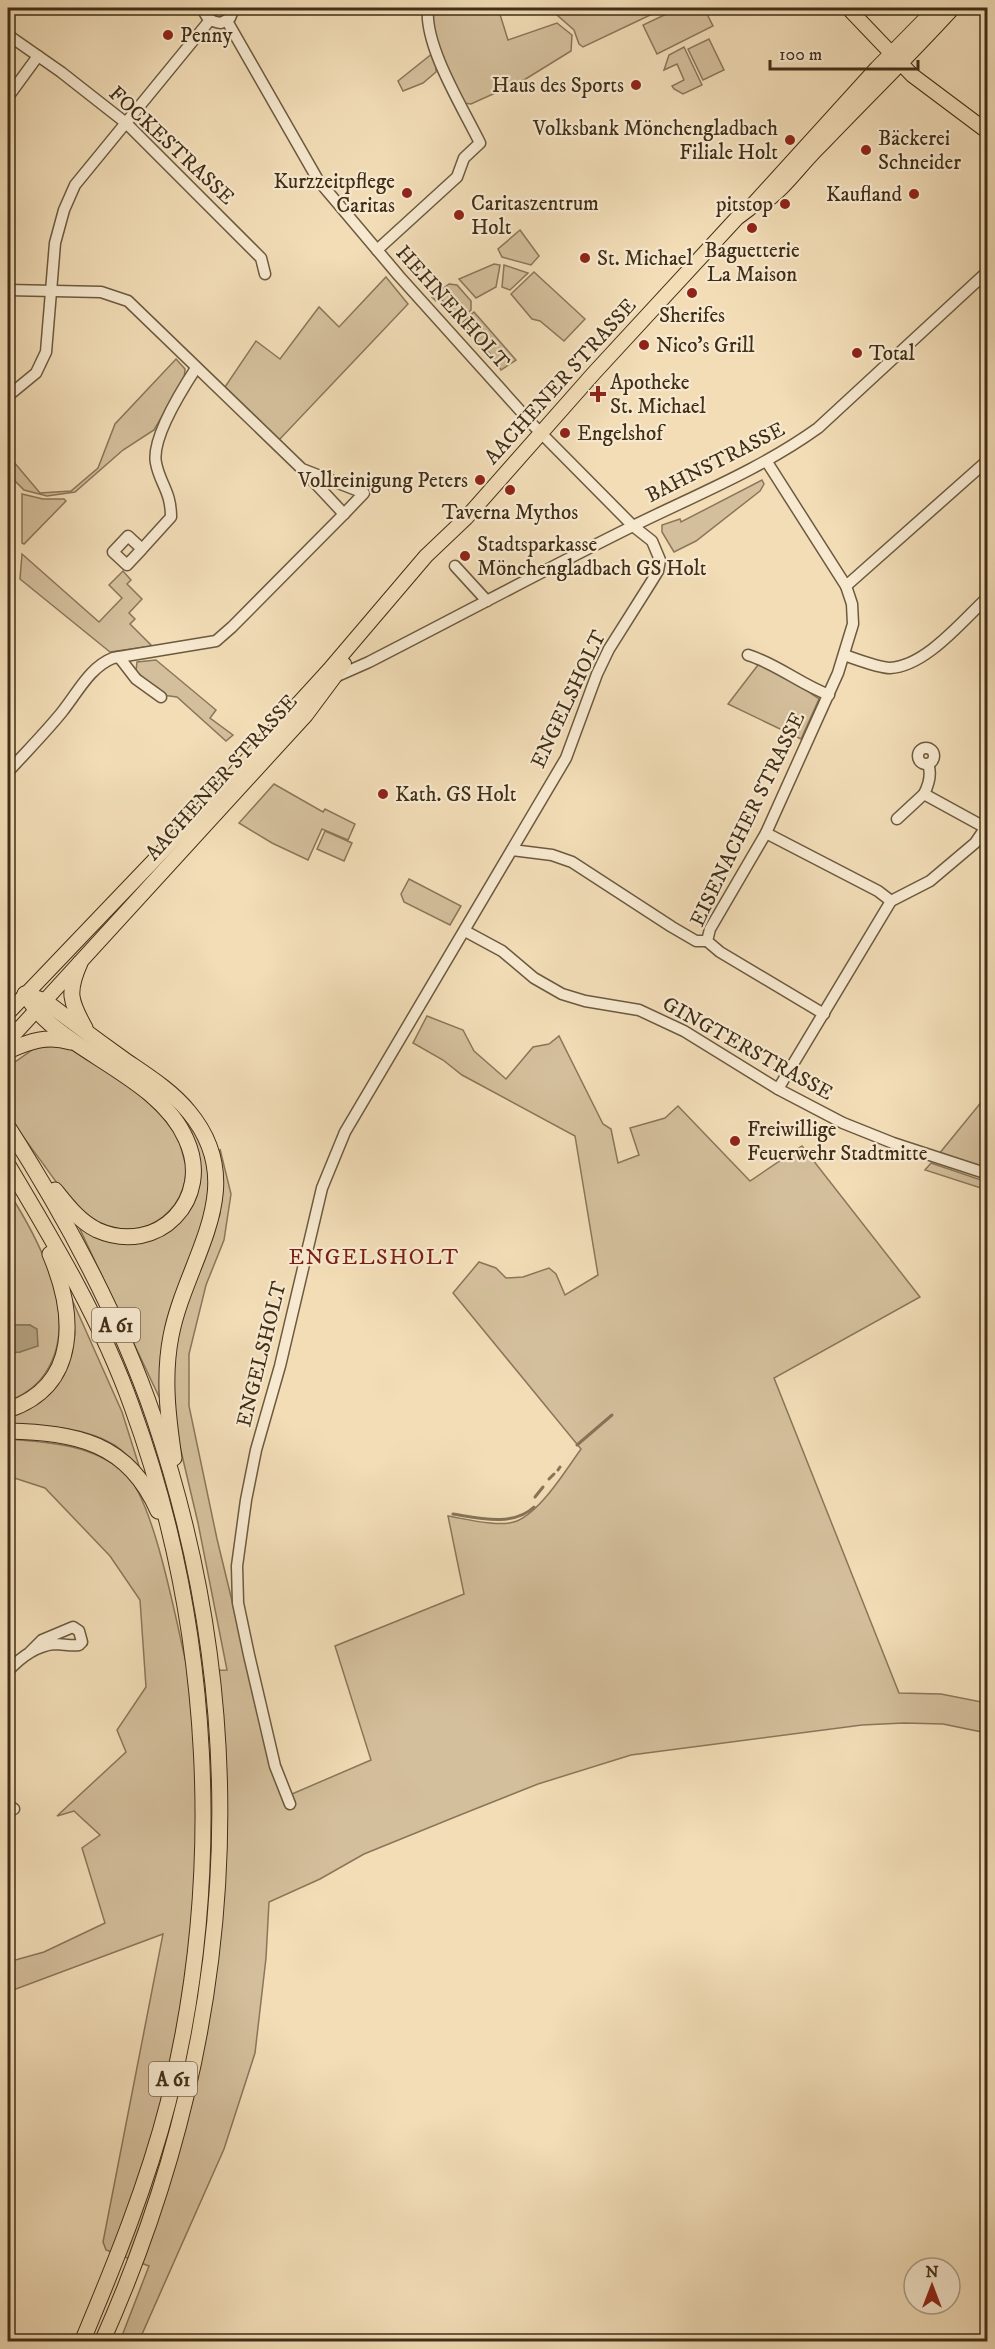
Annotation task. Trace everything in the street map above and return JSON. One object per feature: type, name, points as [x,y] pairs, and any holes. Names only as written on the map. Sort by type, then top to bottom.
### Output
[{"type":"highway","points":[[80,963],[70,994],[86,1041]]},
{"type":"highway","points":[[23,1150],[73,1213],[90,1226],[107,1233],[128,1236],[152,1232],[168,1224],[183,1209],[191,1190],[194,1167],[189,1146],[181,1128],[169,1112],[86,1041],[25,994]]},
{"type":"highway","points":[[8,1051],[38,1039],[86,1041],[175,1098],[202,1131],[212,1155],[216,1188],[213,1214],[176,1315],[166,1369],[170,1429],[182,1511]]},
{"type":"highway","name":"A 61","points":[[8,1126],[60,1214],[108,1305],[153,1417],[182,1511],[196,1577],[214,1688],[220,1809],[215,1926],[195,2060],[177,2136],[158,2200],[102,2342]]},
{"type":"highway","name":"A 61","points":[[8,1165],[59,1251],[98,1328],[122,1382],[152,1468],[174,1547],[190,1636],[200,1724],[203,1803],[200,1916],[184,2030],[168,2103],[129,2228],[82,2342]]},
{"type":"highway","points":[[8,1410],[27,1403],[48,1384],[62,1362],[68,1336],[68,1310],[58,1272],[20,1185]]},
{"type":"highway","points":[[8,1431],[70,1436],[87,1440],[112,1452],[135,1473],[154,1502],[174,1547]]},
{"type":"main road","points":[[848,8],[921,82],[987,132]]},
{"type":"main road","name":"AACHENER STRASSE","points":[[8,1013],[183,830],[426,556],[454,530],[670,290],[737,218],[749,209],[936,8]]},
{"type":"main road","name":"AACHENER STRASSE","points":[[749,209],[764,203],[776,194],[953,8]]},
{"type":"main road","name":"AACHENER STRASSE","points":[[8,1041],[306,715],[382,617],[441,550],[454,530]]},
{"type":"street","points":[[204,8],[205,15],[210,20],[221,23],[227,21],[234,8]]},
{"type":"street","points":[[376,250],[457,177],[464,158],[480,143],[444,75],[428,18],[428,8]]},
{"type":"street","points":[[8,396],[36,373],[46,352],[55,243],[64,210],[75,185],[210,20]]},
{"type":"street","name":"HEHNERHOLT","points":[[227,21],[312,171],[376,250],[541,433]]},
{"type":"street","name":"FOCKESTRASSE","points":[[8,35],[126,123],[261,258],[265,274]]},
{"type":"street","points":[[8,97],[39,56]]},
{"type":"street","name":"BAHNSTRASSE","points":[[306,694],[335,677],[361,666],[633,526],[767,462],[818,428],[987,271]]},
{"type":"street","points":[[8,290],[101,292],[128,301],[302,470],[344,514]]},
{"type":"street","points":[[142,549],[171,517],[171,500],[155,461],[158,441],[196,368]]},
{"type":"street","name":"ENGELSHOLT","points":[[290,1804],[275,1766],[238,1603],[236,1575],[246,1500],[256,1450],[280,1366],[322,1188],[332,1158],[345,1132],[566,758],[597,674],[609,649],[658,571],[660,560],[652,542],[633,526],[541,433]]},
{"type":"street","points":[[846,586],[987,460]]},
{"type":"street","name":"EISENACHER STRASSE","points":[[767,462],[846,586],[852,604],[853,624],[829,695],[766,833],[710,928],[707,941],[720,952],[824,1014]]},
{"type":"street","points":[[8,772],[61,713],[91,673],[103,662],[119,657],[216,641],[364,493],[302,470]]},
{"type":"street","points":[[455,566],[487,602]]},
{"type":"street","points":[[844,655],[889,668],[914,661],[930,652],[987,597]]},
{"type":"street","points":[[747,655],[768,661],[809,687],[829,695]]},
{"type":"street","points":[[119,657],[136,679],[161,698]]},
{"type":"street","name":"BAHNSTRASSE","points":[[306,715],[361,666]]},
{"type":"street","points":[[897,819],[924,794],[929,784],[928,764]]},
{"type":"street","points":[[778,1089],[891,901],[930,881],[954,858],[975,843],[987,826],[924,794]]},
{"type":"street","points":[[766,833],[878,891],[891,901]]},
{"type":"street","points":[[512,850],[552,855],[572,862],[612,890],[696,941],[707,941]]},
{"type":"street","name":"GINGTERSTRASSE","points":[[465,930],[502,951],[534,978],[562,994],[639,1010],[684,1031],[778,1089],[843,1123],[893,1143],[987,1174]]},
{"type":"street","points":[[8,1671],[30,1652]]},
{"type":"shaded area","points":[[432,8],[498,8],[508,40],[557,23],[572,35],[571,51],[524,80],[471,104],[463,103],[437,45]]},
{"type":"shaded area","points":[[549,8],[665,8],[583,47],[579,44],[574,30]]},
{"type":"shaded area","points":[[679,8],[704,8],[713,26],[657,54],[643,25]]},
{"type":"shaded area","points":[[709,39],[724,70],[703,80],[688,49]]},
{"type":"shaded area","points":[[684,47],[702,85],[683,94],[672,86],[684,80],[677,64],[664,70],[669,55]]},
{"type":"shaded area","points":[[433,53],[436,72],[423,83],[403,91],[398,81]]},
{"type":"shaded area","points":[[520,230],[539,256],[531,265],[502,257],[498,249]]},
{"type":"shaded area","points":[[494,264],[500,265],[496,287],[476,298],[459,279]]},
{"type":"shaded area","points":[[504,265],[528,273],[510,290],[502,287]]},
{"type":"shaded area","points":[[534,272],[585,319],[564,341],[540,321],[532,319],[511,294]]},
{"type":"shaded area","points":[[386,277],[408,304],[279,440],[225,387],[256,341],[280,359],[319,307],[339,327]]},
{"type":"shaded area","points":[[449,284],[457,285],[471,301],[471,310],[460,320],[440,298],[436,301],[432,297]]},
{"type":"shaded area","points":[[474,312],[516,360],[501,370],[493,357],[462,323]]},
{"type":"shaded area","points":[[176,359],[185,369],[184,379],[154,430],[123,450],[75,492],[47,496],[24,490],[8,474],[8,455],[40,493],[71,491],[98,468],[115,424]]},
{"type":"shaded area","points":[[762,480],[764,484],[760,491],[696,541],[674,552],[662,532],[662,525],[680,519],[681,522]]},
{"type":"shaded area","points":[[22,494],[66,501],[24,544],[22,543]]},
{"type":"shaded area","points":[[22,554],[99,622],[122,598],[109,585],[123,571],[131,580],[127,584],[142,599],[129,613],[135,619],[130,624],[152,646],[110,652],[20,579]]},
{"type":"shaded area","points":[[156,660],[216,710],[210,718],[233,735],[226,741],[177,697],[162,695],[136,671],[137,662]]},
{"type":"shaded area","points":[[766,663],[819,699],[801,739],[728,704],[758,665]]},
{"type":"shaded area","points":[[274,784],[323,812],[325,809],[355,824],[348,840],[322,829],[308,860],[272,843],[239,823]]},
{"type":"shaded area","points":[[325,831],[352,843],[344,861],[317,849]]},
{"type":"shaded area","points":[[409,879],[461,906],[450,925],[404,902],[401,894]]},
{"type":"shaded area","points":[[427,1016],[463,1030],[474,1051],[506,1079],[533,1047],[549,1044],[559,1036],[603,1124],[611,1129],[618,1163],[639,1155],[630,1128],[665,1118],[678,1106],[750,1181],[802,1146],[920,1297],[774,1378],[899,1693],[941,1694],[987,1703],[987,1733],[943,1724],[862,1725],[631,1755],[538,1784],[460,1815],[364,1854],[320,1879],[269,1902],[266,1958],[255,2053],[224,2149],[139,2341],[120,2341],[149,2266],[106,2250],[103,2242],[163,1934],[8,1992],[8,1962],[44,1952],[105,1923],[82,1848],[100,1835],[74,1811],[57,1816],[126,1752],[117,1730],[146,1687],[140,1600],[110,1556],[45,1488],[8,1476],[8,1439],[69,1446],[98,1455],[124,1472],[146,1508],[155,1535],[188,1671],[227,1670],[198,1523],[177,1434],[172,1391],[173,1363],[181,1320],[220,1214],[220,1149],[231,1194],[224,1240],[206,1285],[189,1354],[189,1406],[217,1539],[275,1778],[285,1797],[371,1760],[335,1646],[464,1594],[448,1516],[502,1524],[517,1521],[526,1516],[544,1499],[581,1449],[453,1293],[479,1262],[496,1268],[506,1278],[523,1277],[549,1268],[556,1274],[565,1295],[598,1275],[575,1136],[462,1075],[443,1060],[413,1043]]},
{"type":"shaded area","points":[[64,1045],[131,1088],[162,1117],[182,1147],[186,1165],[185,1182],[170,1210],[157,1221],[142,1227],[126,1229],[108,1226],[88,1216],[64,1192],[10,1116],[6,1102],[8,1067],[35,1048]]},
{"type":"shaded area","points":[[987,1095],[987,1170],[939,1154]]},
{"type":"shaded area","points":[[167,1097],[198,1132],[210,1169],[209,1198],[161,1401],[77,1223],[139,1240],[194,1195]]},
{"type":"shaded area","points":[[931,1163],[987,1182],[987,1190],[925,1170]]},
{"type":"shaded area","points":[[8,1191],[33,1234],[53,1283],[58,1309],[59,1333],[54,1357],[41,1379],[30,1390],[8,1402],[8,1353],[20,1352],[30,1325],[8,1325]]},
{"type":"shaded area","points":[[70,1295],[122,1412],[140,1469],[116,1446],[91,1434],[63,1428],[8,1425],[8,1413],[25,1409],[71,1348],[75,1334]]},
{"type":"shaded area","points":[[8,1325],[30,1325],[37,1329],[38,1346],[8,1353]]},
{"type":"waterway","points":[[577,1445],[612,1415]]},
{"type":"waterway","points":[[549,1479],[554,1474]]},
{"type":"waterway","points":[[535,1497],[543,1487]]},
{"type":"waterway","points":[[453,1514],[495,1520],[516,1517],[534,1507]]},
{"type":"waterway","points":[[372,2342],[418,2342]]},
{"type":"place","name":"Penny","points":[[168,35]]},
{"type":"place","name":"Haus des Sports","points":[[636,85]]},
{"type":"place","name":"Volksbank Mönchengladbach Filiale Holt","points":[[790,140]]},
{"type":"place","name":"Bäckerei Schneider","points":[[866,150]]},
{"type":"place","name":"Kurzzeitpflege Caritas","points":[[407,193]]},
{"type":"place","name":"Kaufland","points":[[914,194]]},
{"type":"place","name":"pitstop","points":[[785,204]]},
{"type":"place","name":"Caritaszentrum Holt","points":[[459,215]]},
{"type":"place","name":"Baguetterie La Maison","points":[[752,228]]},
{"type":"place","name":"St. Michael","points":[[585,258]]},
{"type":"place","name":"Sherifes","points":[[692,293]]},
{"type":"place","name":"Nico's Grill","points":[[644,345]]},
{"type":"place","name":"Total","points":[[857,353]]},
{"type":"place","name":"Apotheke St. Michael","points":[[598,394]]},
{"type":"place","name":"Engelshof","points":[[565,433]]},
{"type":"place","name":"Vollreinigung Peters","points":[[480,480]]},
{"type":"place","name":"Taverna Mythos","points":[[510,490]]},
{"type":"place","name":"Stadtsparkasse Mönchengladbach GS Holt","points":[[465,556]]},
{"type":"place","name":"Kath. GS Holt","points":[[383,794]]},
{"type":"place","name":"Freiwillige Feuerwehr Stadtmitte","points":[[735,1141]]},
{"type":"district","name":"ENGELSHOLT","points":[[374,1256]]}]
